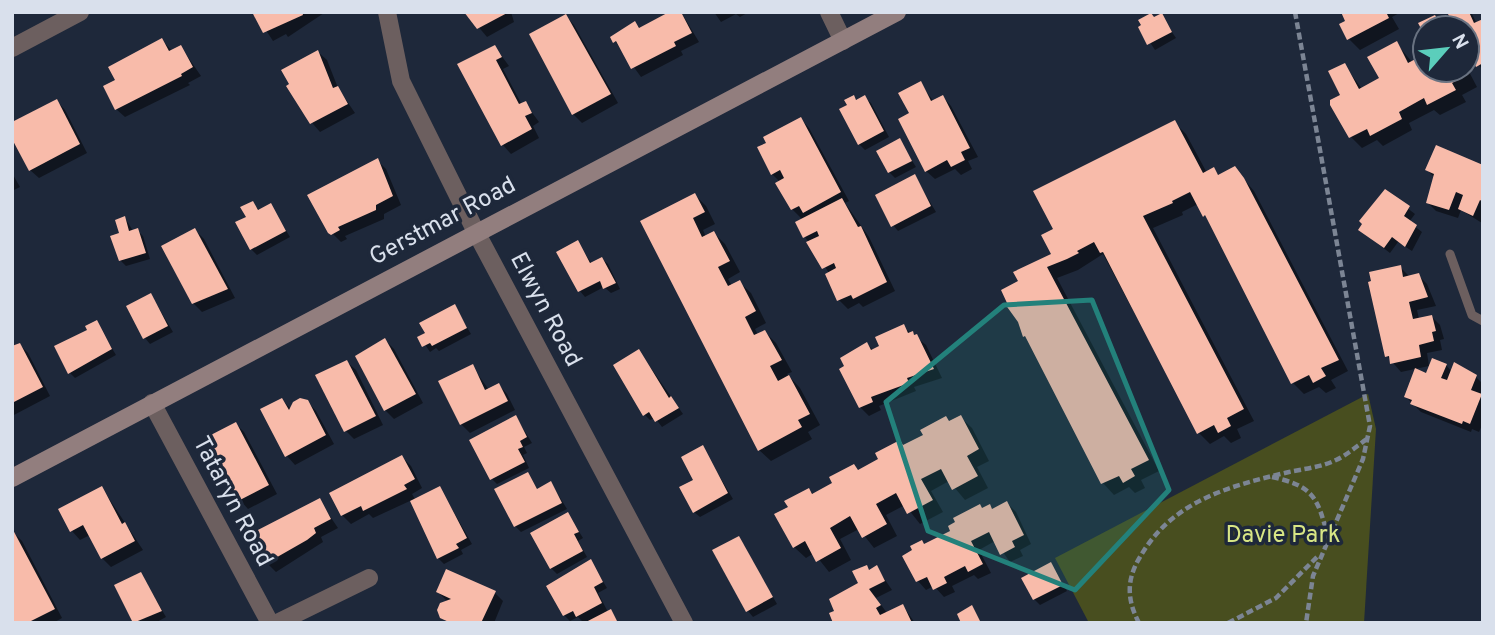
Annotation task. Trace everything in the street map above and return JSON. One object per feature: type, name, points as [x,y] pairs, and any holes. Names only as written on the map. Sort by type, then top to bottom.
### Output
[{"type":"street","points":[[12,48],[49,19],[80,12]]},
{"type":"street","name":"Elwyn Road","points":[[387,12],[401,81],[476,232],[684,623]]},
{"type":"street","points":[[829,12],[843,41]]},
{"type":"street","name":"Gerstmar Road","points":[[12,478],[897,12]]},
{"type":"street","name":"Tataryn Road","points":[[152,403],[270,623]]},
{"type":"street","points":[[277,623],[369,578]]},
{"type":"lane","points":[[1450,254],[1472,315],[1483,321]]},
{"type":"path","points":[[1295,12],[1370,426],[1363,459],[1313,576],[1306,623]]},
{"type":"path","points":[[1139,623],[1131,608],[1128,590],[1133,569],[1162,526],[1181,510],[1208,495],[1334,461],[1367,439]]},
{"type":"path","points":[[1271,476],[1298,483],[1312,495],[1322,514],[1328,538]]},
{"type":"path","points":[[1228,623],[1276,598],[1322,552]]},
{"type":"highlighted area","points":[[1092,300],[1169,490],[1075,590],[928,531],[886,402],[1004,305]]},
{"type":"green space","name":"Davie Park","points":[[1368,394],[1376,429],[1364,623],[1089,623],[1055,558]]},
{"type":"building","points":[[252,12],[302,12],[303,15],[263,33]]},
{"type":"building","points":[[464,12],[509,12],[477,29]]},
{"type":"building","points":[[669,12],[681,12],[692,33],[674,42],[676,46],[631,69],[616,41],[613,43],[610,37],[635,21],[639,28]]},
{"type":"building","points":[[1341,12],[1386,12],[1389,18],[1347,40],[1339,24],[1345,21]]},
{"type":"building","points":[[1447,12],[1470,14],[1448,14]]},
{"type":"building","points":[[1151,13],[1154,17],[1162,13],[1172,32],[1147,45],[1138,27],[1141,25],[1138,20]]},
{"type":"building","points":[[566,14],[611,94],[572,115],[529,34]]},
{"type":"building","points":[[1483,19],[1483,63],[1481,64]]},
{"type":"building","points":[[162,38],[169,51],[181,45],[193,67],[181,74],[182,76],[115,110],[103,86],[115,80],[108,67]]},
{"type":"building","points":[[1397,41],[1408,63],[1411,61],[1411,84],[1453,84],[1456,90],[1427,105],[1424,98],[1399,112],[1402,119],[1370,136],[1367,129],[1349,138],[1330,105],[1330,100],[1340,95],[1328,71],[1345,63],[1359,89],[1379,78],[1367,57]]},
{"type":"building","points":[[495,45],[502,57],[496,60],[519,104],[526,101],[532,113],[525,116],[532,129],[501,146],[457,64]]},
{"type":"building","points":[[318,50],[333,88],[338,86],[348,104],[310,124],[286,86],[289,84],[281,70]]},
{"type":"building","points":[[921,81],[931,101],[943,95],[970,148],[961,152],[965,160],[951,167],[947,160],[925,172],[898,119],[909,113],[898,93]]},
{"type":"building","points":[[854,95],[856,100],[865,95],[884,131],[858,145],[839,109],[847,105],[844,100]]},
{"type":"building","points":[[57,99],[80,144],[29,171],[12,139],[12,122]]},
{"type":"building","points":[[801,117],[841,192],[803,213],[799,206],[791,210],[775,183],[784,178],[780,170],[771,175],[757,147],[766,143],[763,137]]},
{"type":"building","points":[[1175,120],[1203,173],[1214,167],[1218,175],[1235,166],[1244,178],[1339,360],[1321,368],[1326,376],[1313,383],[1309,375],[1291,384],[1205,215],[1203,217],[1190,192],[1143,216],[1244,409],[1227,418],[1231,426],[1218,433],[1214,425],[1197,434],[1103,252],[1100,253],[1094,242],[1077,251],[1079,253],[1047,267],[1149,460],[1131,469],[1135,476],[1123,483],[1119,476],[1101,484],[1025,336],[1023,337],[1018,322],[1005,304],[1007,303],[1001,290],[1018,281],[1013,272],[1051,254],[1041,235],[1053,229],[1033,191]]},
{"type":"building","points":[[900,138],[912,161],[888,173],[876,151]]},
{"type":"building","points":[[1436,145],[1483,165],[1483,202],[1480,200],[1473,216],[1458,209],[1463,195],[1456,192],[1449,210],[1426,203],[1434,174],[1425,170]]},
{"type":"building","points":[[378,158],[393,196],[376,205],[376,210],[338,227],[340,230],[331,235],[307,195]]},
{"type":"building","points":[[915,174],[931,206],[891,227],[875,195]]},
{"type":"building","points":[[1385,189],[1410,206],[1404,216],[1417,225],[1405,247],[1392,237],[1384,248],[1358,230],[1362,224],[1359,221]]},
{"type":"building","points":[[695,193],[705,212],[693,218],[702,237],[714,231],[730,261],[718,267],[728,286],[740,280],[756,311],[745,317],[754,335],[765,330],[782,360],[770,366],[778,381],[789,375],[810,414],[798,420],[802,427],[758,451],[640,221]]},
{"type":"building","points":[[842,198],[858,227],[861,226],[887,282],[853,299],[851,295],[837,301],[825,274],[836,268],[834,263],[822,269],[806,242],[819,236],[817,231],[803,238],[795,222]]},
{"type":"building","points":[[253,201],[258,210],[271,203],[286,231],[250,250],[235,222],[246,217],[240,207]]},
{"type":"building","points":[[125,216],[129,231],[138,228],[146,253],[119,261],[110,236],[119,233],[115,220]]},
{"type":"building","points":[[195,228],[228,289],[192,304],[161,246]]},
{"type":"building","points":[[578,240],[590,263],[602,257],[616,283],[603,289],[600,281],[578,292],[556,252]]},
{"type":"building","points":[[1401,265],[1403,277],[1419,273],[1428,297],[1409,302],[1413,319],[1432,315],[1436,331],[1432,332],[1434,341],[1419,345],[1421,357],[1390,364],[1389,356],[1385,357],[1368,282],[1371,281],[1369,272]]},
{"type":"building","points":[[151,293],[168,326],[143,339],[126,306]]},
{"type":"building","points":[[455,304],[467,328],[432,346],[430,343],[422,347],[417,337],[425,333],[419,323]]},
{"type":"building","points":[[97,320],[112,349],[68,374],[54,346],[87,330],[85,326]]},
{"type":"building","points":[[904,324],[908,333],[913,331],[914,335],[917,334],[934,369],[907,378],[909,383],[871,397],[873,402],[859,408],[839,369],[844,366],[840,358],[867,342],[871,350],[879,346],[875,337]]},
{"type":"building","points":[[385,338],[416,394],[384,411],[355,356]]},
{"type":"building","points":[[20,343],[43,387],[12,403],[12,346]]},
{"type":"building","points":[[639,349],[669,398],[671,396],[679,408],[655,422],[649,412],[643,416],[613,365]]},
{"type":"building","points":[[1432,358],[1447,364],[1441,378],[1447,380],[1454,362],[1477,375],[1471,390],[1482,394],[1470,424],[1463,421],[1462,424],[1410,404],[1412,400],[1404,397],[1415,368],[1426,373]]},
{"type":"building","points":[[347,360],[376,416],[344,432],[315,375]]},
{"type":"building","points":[[473,364],[485,390],[499,383],[508,401],[460,425],[438,381]]},
{"type":"building","points":[[282,398],[289,410],[293,402],[300,398],[308,400],[326,435],[285,457],[260,409]]},
{"type":"building","points":[[516,415],[527,437],[520,441],[523,447],[518,449],[525,462],[490,480],[469,440]]},
{"type":"building","points":[[961,415],[979,449],[967,456],[978,476],[952,490],[941,469],[921,479],[933,500],[907,514],[896,493],[876,504],[887,524],[862,538],[850,516],[830,528],[841,548],[816,562],[805,541],[793,548],[774,514],[788,507],[784,501],[809,488],[812,494],[832,483],[829,477],[854,464],[858,470],[878,459],[875,453],[900,440],[903,445],[923,435],[920,430],[946,416],[949,421]]},
{"type":"building","points":[[236,422],[269,485],[238,501],[226,478],[229,477],[205,438]]},
{"type":"building","points":[[703,445],[728,493],[693,513],[679,487],[693,480],[681,457]]},
{"type":"building","points":[[402,455],[415,479],[404,485],[407,489],[363,511],[361,506],[341,516],[329,493]]},
{"type":"building","points":[[528,472],[537,489],[551,481],[562,503],[514,527],[494,489]]},
{"type":"building","points":[[102,486],[122,524],[125,522],[135,541],[101,559],[83,525],[70,532],[58,509]]},
{"type":"building","points":[[440,486],[467,538],[456,544],[459,548],[437,559],[410,501]]},
{"type":"building","points":[[320,498],[331,519],[314,528],[316,533],[307,540],[265,564],[250,534]]},
{"type":"building","points":[[1007,501],[1024,535],[1012,541],[1015,547],[1000,555],[989,532],[971,541],[983,564],[968,572],[965,566],[944,577],[947,583],[933,590],[927,577],[916,582],[902,556],[912,550],[910,546],[922,540],[924,544],[950,531],[948,526],[955,522],[953,518],[980,504],[982,508],[990,504],[992,509]]},
{"type":"building","points":[[568,512],[579,532],[574,534],[583,551],[550,569],[530,533]]},
{"type":"building","points":[[12,528],[55,609],[27,623],[12,623]]},
{"type":"building","points":[[739,536],[773,597],[746,612],[712,550]]},
{"type":"building","points":[[591,559],[603,582],[594,587],[602,603],[576,617],[573,611],[563,616],[546,586]]},
{"type":"building","points":[[1051,562],[1063,585],[1033,600],[1021,578]]},
{"type":"building","points":[[867,565],[869,570],[877,565],[885,581],[869,589],[881,605],[876,608],[880,615],[903,604],[912,623],[833,623],[829,613],[834,611],[829,599],[858,583],[852,571]]},
{"type":"building","points":[[446,569],[496,591],[481,623],[451,623],[440,618],[437,610],[440,603],[451,599],[436,592]]},
{"type":"building","points":[[141,572],[162,611],[133,623],[114,585]]},
{"type":"building","points":[[972,605],[981,623],[961,623],[957,614]]},
{"type":"building","points":[[611,609],[618,623],[584,623]]}]
